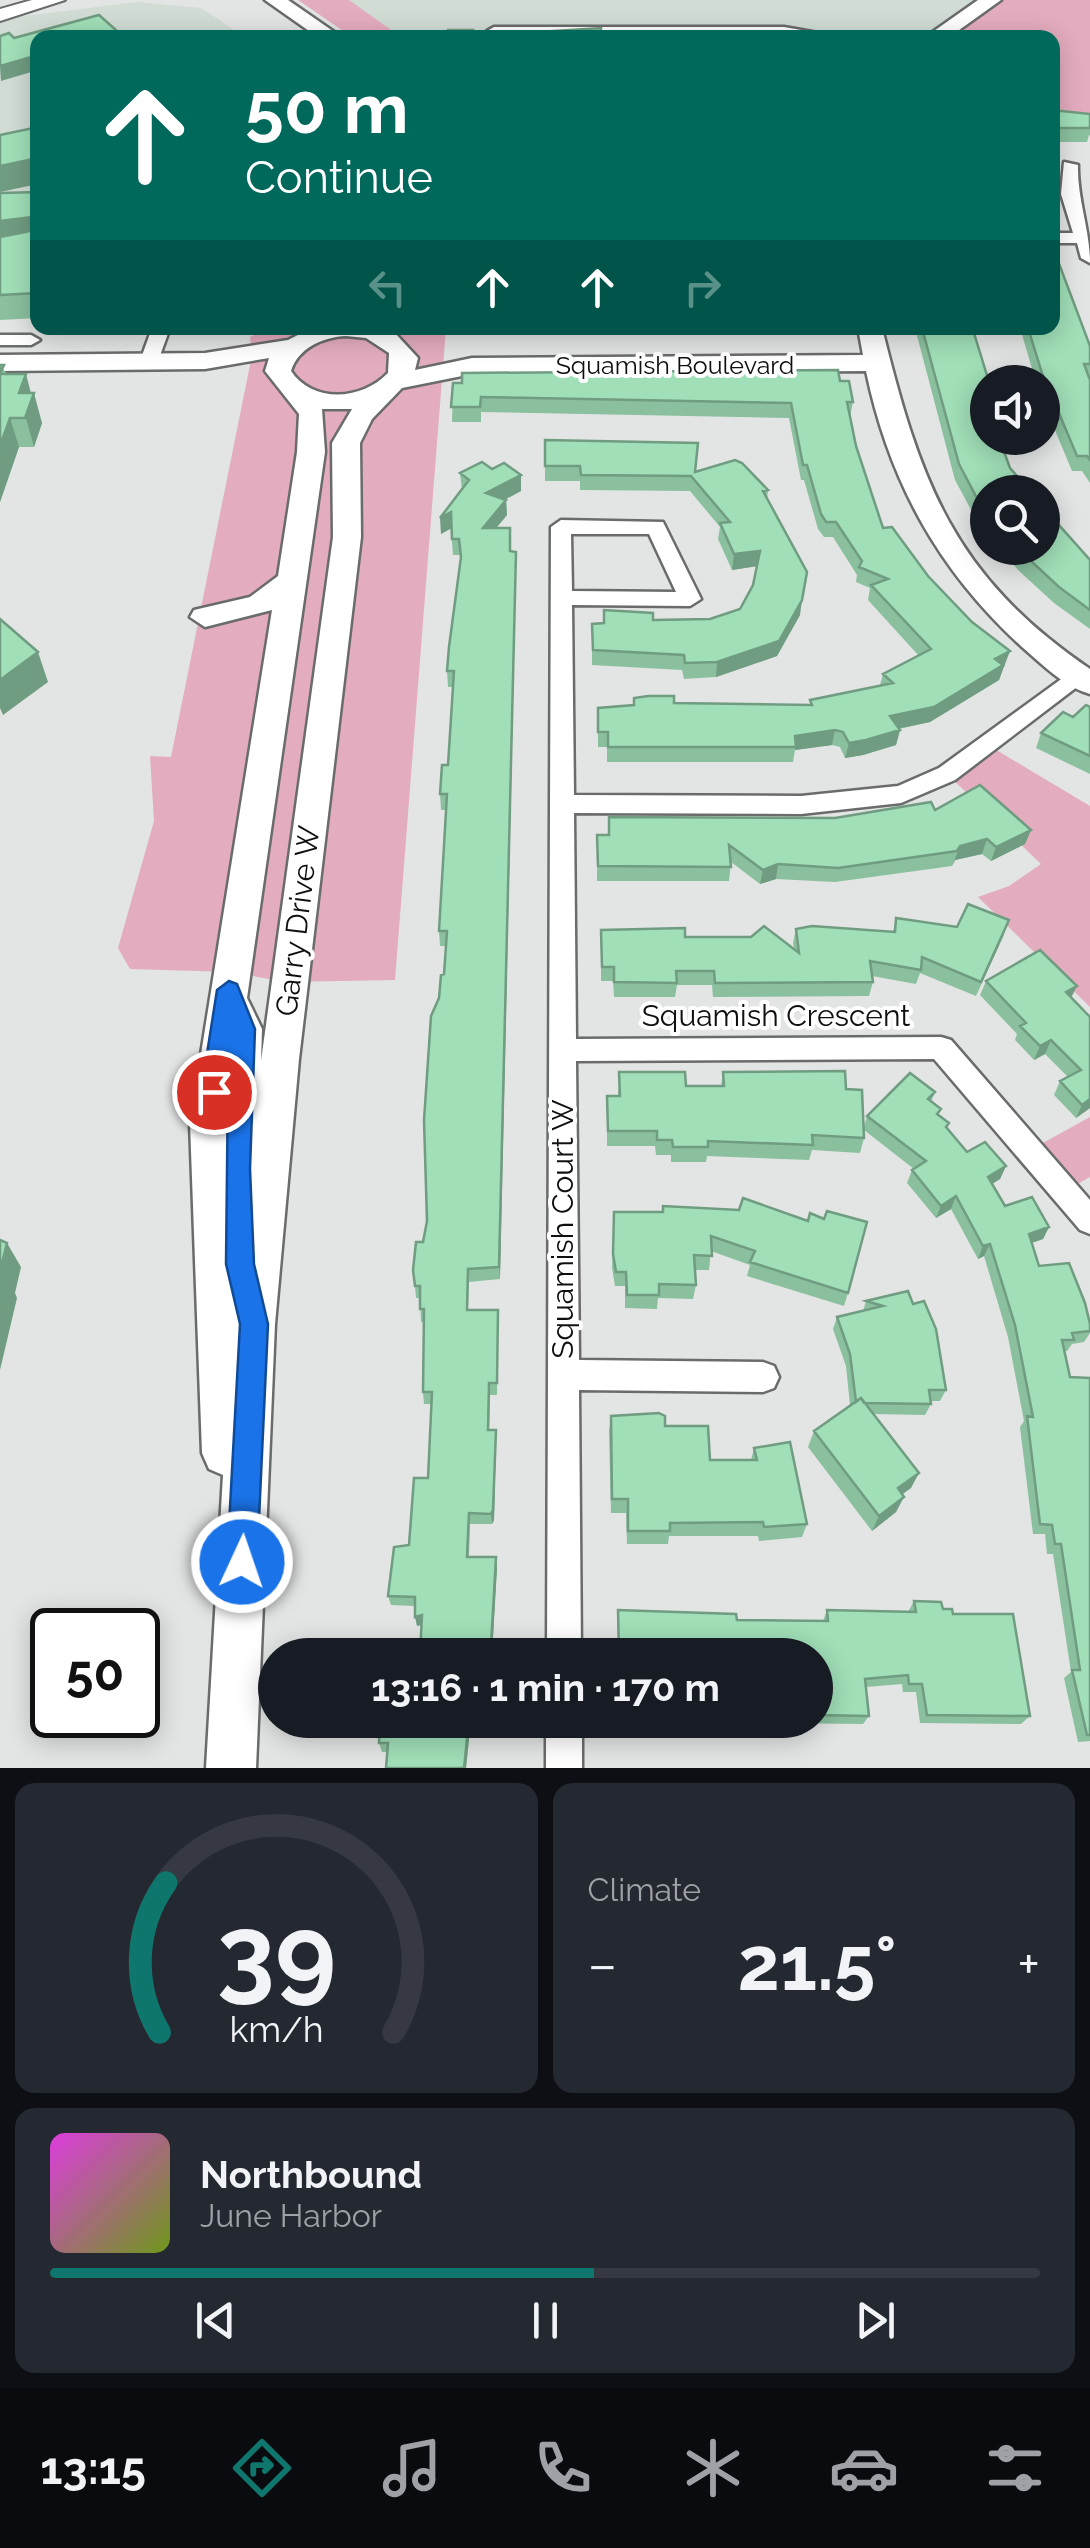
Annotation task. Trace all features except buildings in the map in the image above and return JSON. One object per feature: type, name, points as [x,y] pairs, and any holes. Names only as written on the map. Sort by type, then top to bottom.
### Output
[{"type":"main road","points":[[0,4],[14,0]]},
{"type":"main road","points":[[0,15],[56,0]]},
{"type":"main road","points":[[946,30],[991,0]]},
{"type":"main road","points":[[266,5],[289,30]]},
{"type":"main road","points":[[266,5],[316,30]]},
{"type":"main road","points":[[377,335],[393,358]]},
{"type":"main road","points":[[871,335],[903,460],[931,526],[984,595],[1084,680]]},
{"type":"main road","points":[[0,363],[205,361],[307,337]]},
{"type":"main road","points":[[288,386],[279,363],[307,337]]},
{"type":"main road","name":"Squamish Boulevard","points":[[205,361],[320,400],[348,401],[393,358],[472,366],[877,363]]},
{"type":"main road","name":"Garry Drive W","points":[[231,1768],[254,1324],[280,1059],[347,537],[346,443],[393,358]]},
{"type":"main road","name":"Garry Drive W","points":[[223,1768],[225,1429],[210,1123],[313,430],[312,414],[288,386]]},
{"type":"main road","points":[[282,648],[256,627],[205,617],[259,606],[292,580]]},
{"type":"main road","points":[[229,990],[242,1029],[239,1245],[254,1324]]},
{"type":"street","points":[[1070,166],[1069,194],[1090,258]]},
{"type":"street","points":[[1060,238],[1082,238]]},
{"type":"street","points":[[149,361],[155,335]]},
{"type":"street","points":[[0,340],[31,340]]},
{"type":"street","name":"Squamish Court W","points":[[562,598],[690,599],[656,527],[562,526],[562,598],[562,1050],[564,1638]]},
{"type":"street","points":[[562,804],[800,805],[901,794],[947,774],[1084,680]]},
{"type":"street","name":"Squamish Crescent","points":[[562,1050],[941,1048],[1090,1221]]},
{"type":"street","points":[[563,1375],[763,1376]]},
{"type":"street","points":[[564,1738],[564,1768]]},
{"type":"shaded area","points":[[298,0],[349,0],[391,30],[342,30]]},
{"type":"shaded area","points":[[347,0],[991,0],[946,30],[389,30]]},
{"type":"shaded area","points":[[991,0],[1090,0],[1090,122],[1060,119],[1060,30],[946,30]]},
{"type":"shaded area","points":[[137,2],[201,8],[234,30],[30,30],[30,210],[0,214],[0,19]]},
{"type":"shaded area","points":[[445,335],[395,980],[284,982],[232,972],[130,969],[118,948],[154,821],[150,756],[171,757],[252,355],[250,337]]},
{"type":"shaded area","points":[[988,745],[1090,806],[1090,1007],[978,897],[1009,886],[1041,864],[947,774]]},
{"type":"shaded area","points":[[1090,1117],[1090,1177],[1067,1190],[1032,1149]]},
{"type":"route","points":[[214,1092],[229,990],[242,1029],[237,1169],[240,1264],[254,1324],[242,1562]]}]
